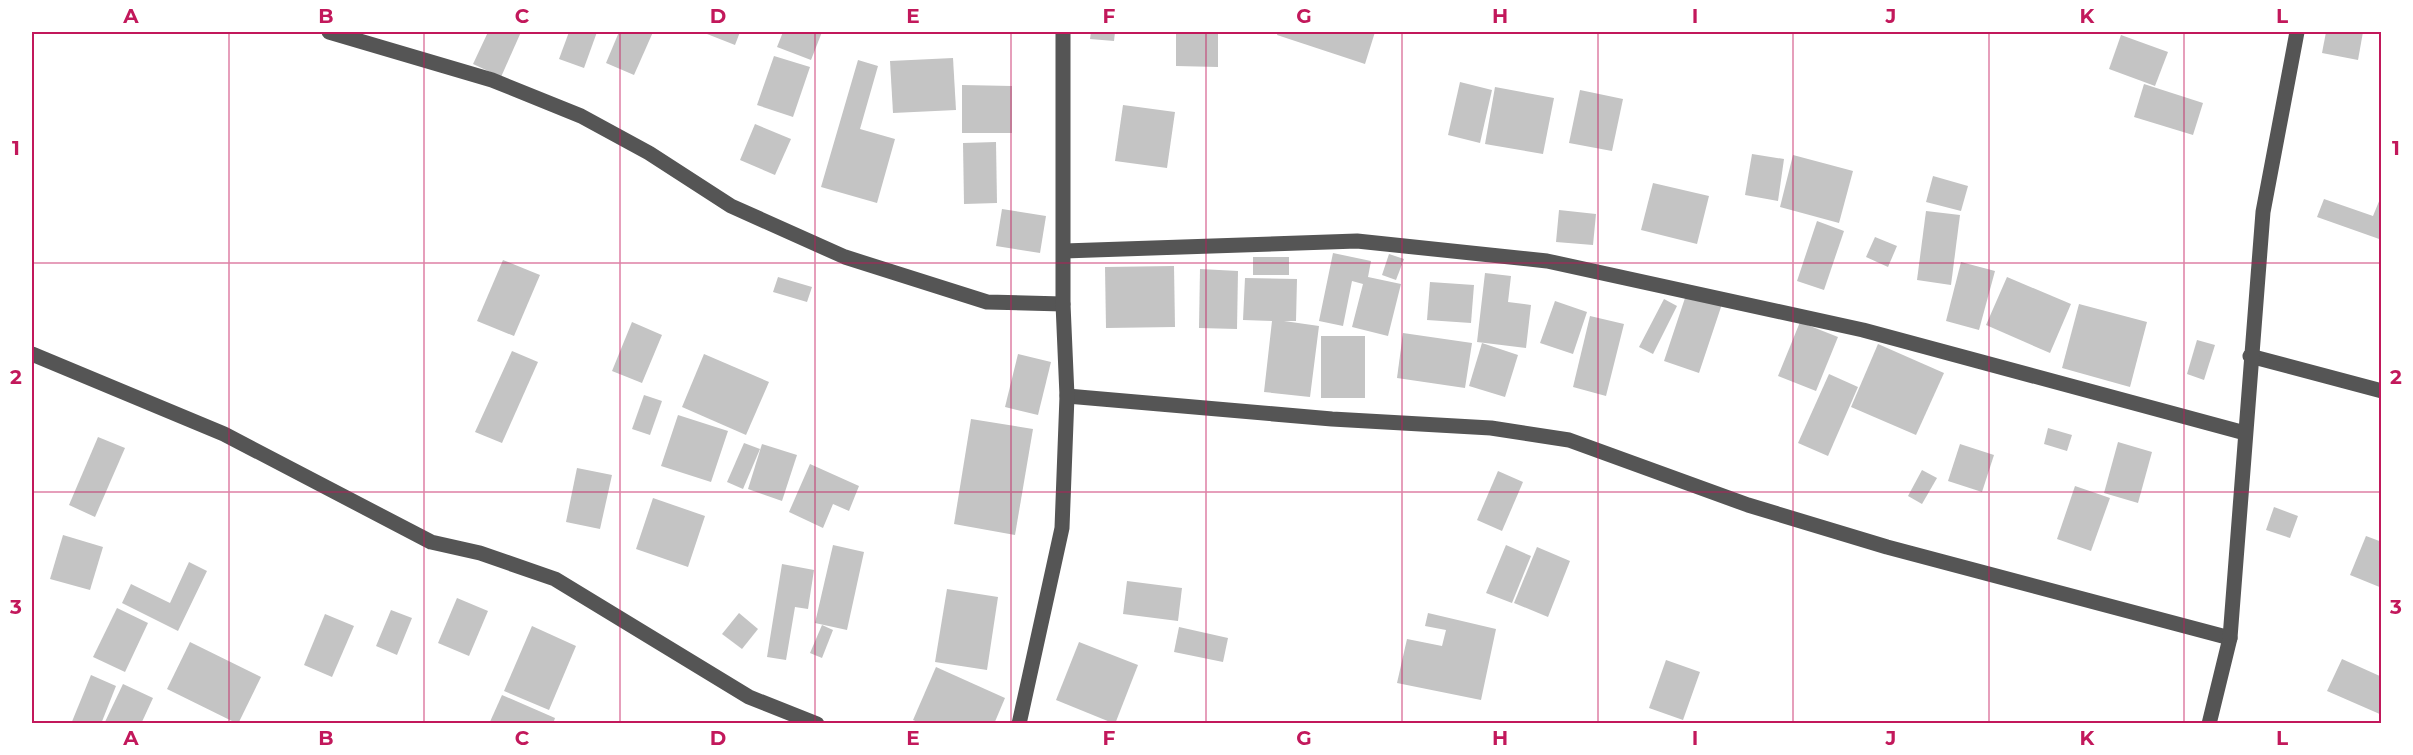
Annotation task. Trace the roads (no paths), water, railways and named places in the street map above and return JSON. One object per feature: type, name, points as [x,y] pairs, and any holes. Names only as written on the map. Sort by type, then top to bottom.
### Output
[{"type":"street","points":[[329,32],[492,80],[581,116],[649,153],[731,206],[845,257],[987,302],[1063,304]]},
{"type":"street","points":[[1019,723],[1062,528],[1067,396],[1063,304],[1063,32]]},
{"type":"street","points":[[2209,723],[2230,638],[2250,356],[2263,212],[2297,32]]},
{"type":"street","points":[[1064,251],[1357,241],[1547,261],[1863,330],[2245,432]]},
{"type":"street","points":[[32,354],[224,434],[431,542],[480,553],[555,579],[749,697],[817,723]]},
{"type":"street","points":[[2250,356],[2382,392]]},
{"type":"street","points":[[1067,396],[1332,419],[1491,428],[1569,440],[1748,505],[1876,544],[2230,638]]}]
